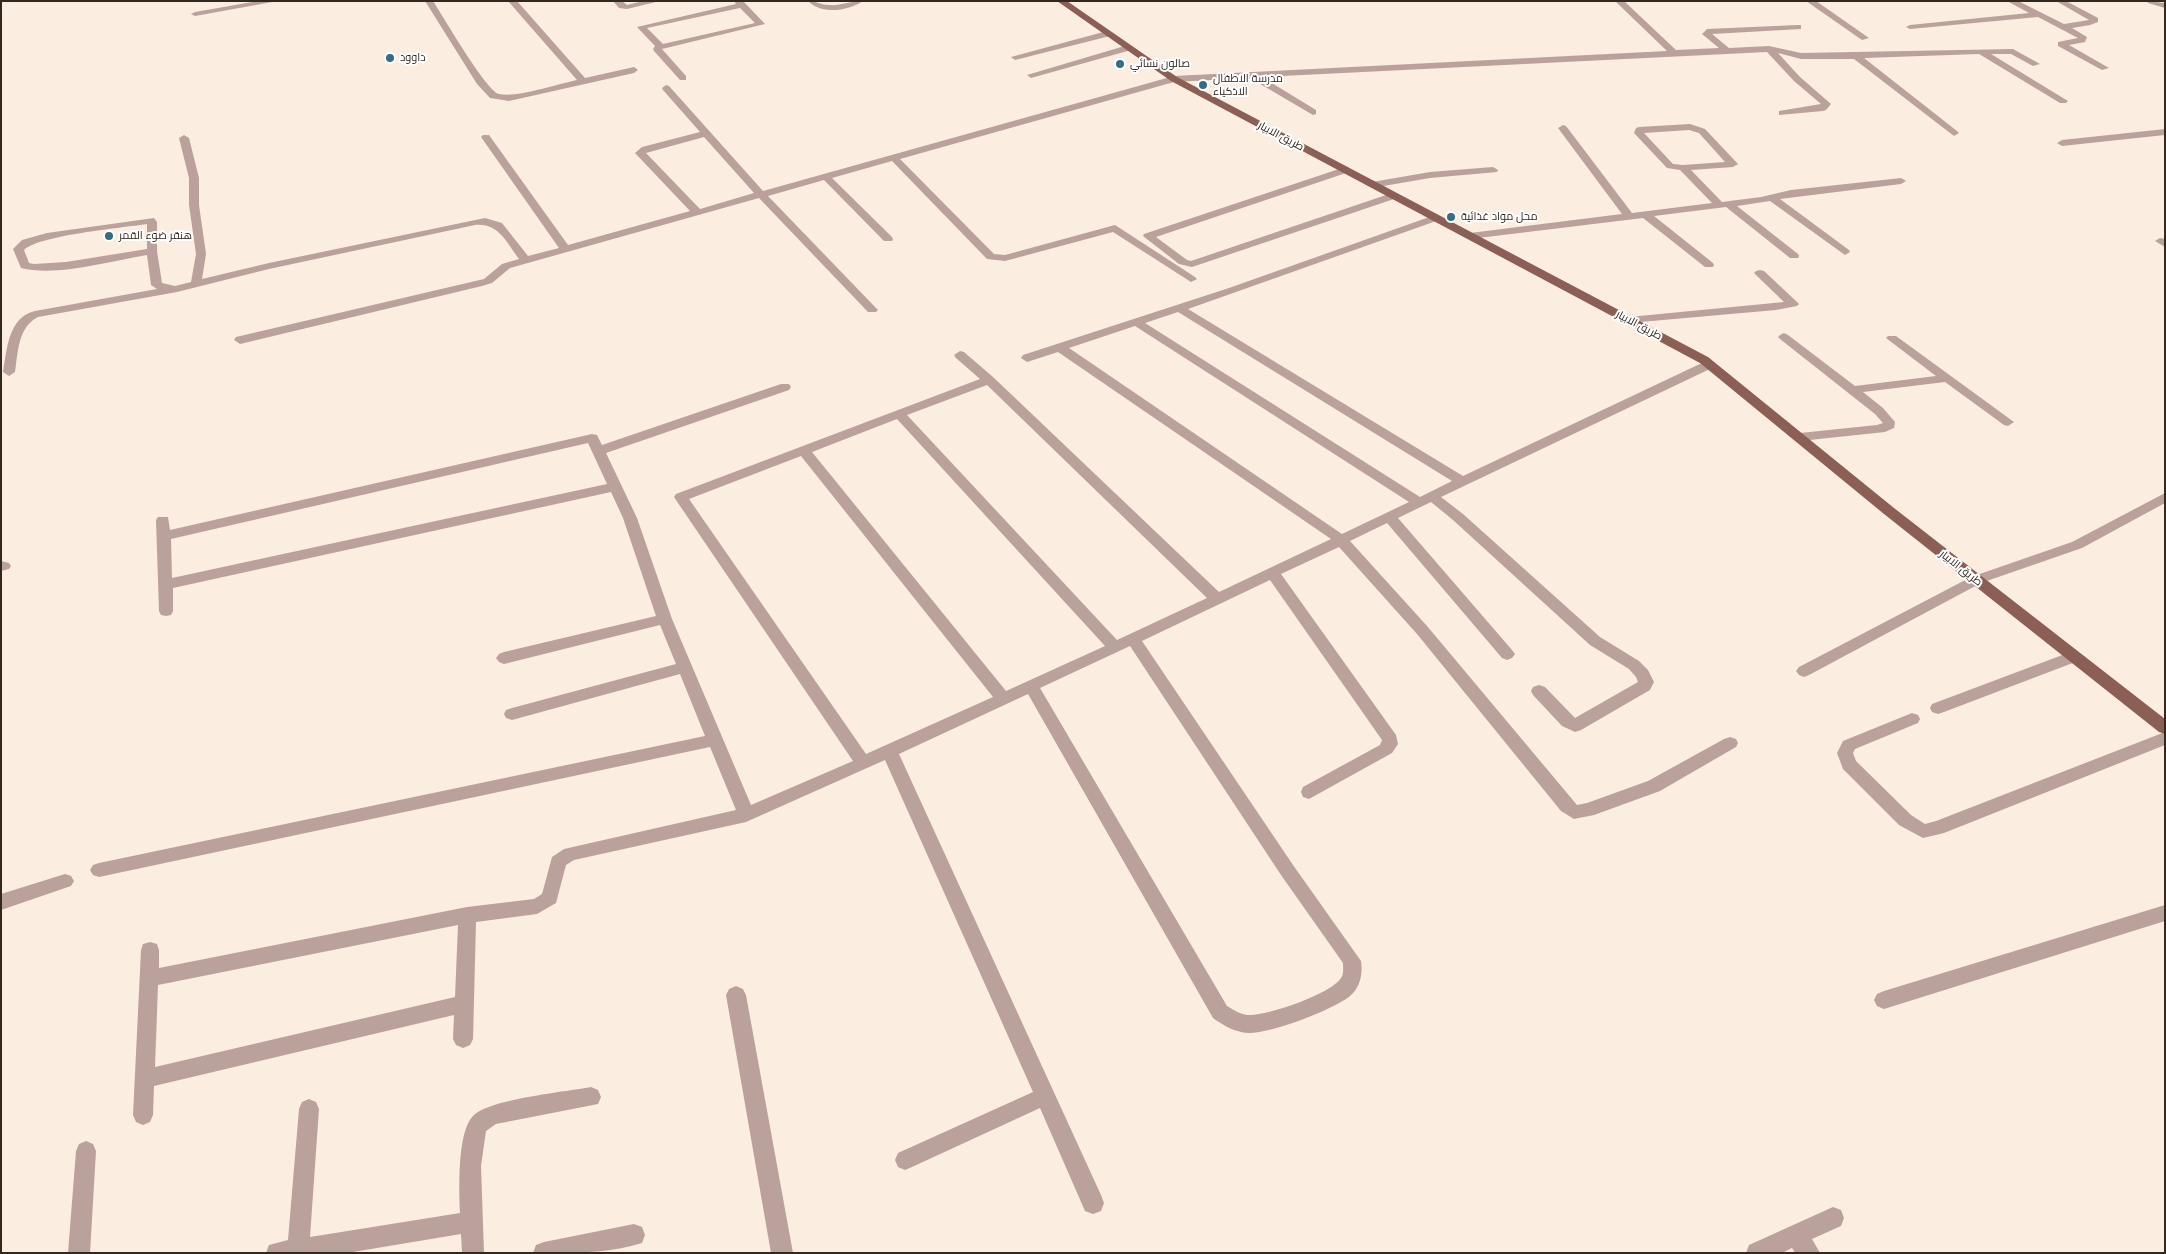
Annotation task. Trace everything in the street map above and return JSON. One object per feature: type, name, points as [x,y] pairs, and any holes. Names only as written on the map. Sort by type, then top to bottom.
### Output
[{"type":"main road","name":"طريق الابيار","points":[[1061,1],[1174,79],[1704,360],[1976,580],[2165,728]]},
{"type":"street","points":[[204,1],[209,8],[219,11]]},
{"type":"street","points":[[195,14],[274,1]]},
{"type":"street","points":[[429,1],[480,82],[493,96],[508,98],[634,70]]},
{"type":"street","points":[[512,1],[583,81]]},
{"type":"street","points":[[656,1],[621,4],[622,9],[637,26],[641,27],[660,46]]},
{"type":"street","points":[[812,1],[821,8],[859,1]]},
{"type":"street","points":[[1619,1],[1674,53]]},
{"type":"street","points":[[1810,1],[1865,38]]},
{"type":"street","points":[[2011,1],[2060,27],[2073,31],[2084,39],[2061,44],[2105,68]]},
{"type":"street","points":[[2060,1],[2095,20],[2090,23],[2060,27]]},
{"type":"street","points":[[2151,1],[2165,6]]},
{"type":"street","points":[[641,27],[740,3],[761,24],[660,46]]},
{"type":"street","points":[[1910,27],[2038,15]]},
{"type":"street","points":[[1727,50],[1706,34],[1707,32],[1798,27]]},
{"type":"street","points":[[1031,75],[1045,60],[1107,34]]},
{"type":"street","points":[[660,46],[657,49],[683,78]]},
{"type":"street","points":[[1015,58],[1045,60],[1128,48]]},
{"type":"street","points":[[1768,49],[1797,79],[1826,104],[1823,108],[1782,113]]},
{"type":"street","points":[[240,340],[478,284],[488,281],[506,266],[1174,79],[1768,49],[1801,56],[2014,52],[2036,64]]},
{"type":"street","points":[[1981,52],[2063,100]]},
{"type":"street","points":[[1856,56],[1954,133]]},
{"type":"street","points":[[1252,75],[1313,112]]},
{"type":"street","points":[[666,88],[761,195],[872,310]]},
{"type":"street","points":[[1563,128],[1629,216]]},
{"type":"street","points":[[1683,168],[1731,165],[1733,162],[1702,131],[1696,128],[1639,130],[1666,163],[1676,168],[1683,168],[1724,205],[1794,256]]},
{"type":"street","points":[[2062,143],[2165,132]]},
{"type":"street","points":[[698,213],[640,153],[645,149],[705,134]]},
{"type":"street","points":[[486,136],[566,250]]},
{"type":"street","points":[[184,138],[194,178],[194,205],[201,254],[196,285]]},
{"type":"street","points":[[894,158],[991,257],[1005,258],[1115,228],[1191,278]]},
{"type":"street","points":[[1344,170],[1148,236],[1183,262],[1192,264],[1393,196]]},
{"type":"street","points":[[1372,184],[1430,175],[1492,170]]},
{"type":"street","points":[[826,177],[888,239]]},
{"type":"street","points":[[1470,236],[1724,205],[1772,198],[1791,193],[1901,181]]},
{"type":"street","points":[[1772,198],[1845,252]]},
{"type":"street","points":[[1645,214],[1709,265]]},
{"type":"street","points":[[1027,358],[1179,308],[1435,218]]},
{"type":"street","points":[[152,251],[30,268],[25,266],[18,249],[26,242],[48,236],[145,219],[152,222],[152,251],[157,285],[161,288],[177,289]]},
{"type":"street","points":[[9,372],[19,326],[28,316],[177,289],[292,260],[475,222],[485,221],[498,225],[526,261]]},
{"type":"street","points":[[1629,320],[1793,304],[1760,273]]},
{"type":"street","points":[[1179,308],[1461,481]]},
{"type":"street","points":[[1136,322],[1425,499],[1458,517],[1595,641],[1634,665],[1643,674],[1646,682],[1644,686],[1574,726],[1560,715],[1539,691]]},
{"type":"street","points":[[1784,337],[1886,417],[1889,425],[1854,432],[1800,437]]},
{"type":"street","points":[[1892,338],[2008,422]]},
{"type":"street","points":[[1059,347],[1340,539],[1422,630],[1566,806],[1574,812],[1588,810],[1654,786],[1730,743]]},
{"type":"street","points":[[960,355],[989,380],[1216,598]]},
{"type":"street","points":[[149,978],[467,915],[537,906],[545,903],[550,898],[558,862],[570,854],[746,815],[1004,700],[1340,539],[1390,518],[1461,481],[1708,365]]},
{"type":"street","points":[[1852,390],[1947,378]]},
{"type":"street","points":[[864,764],[681,497],[989,380]]},
{"type":"street","points":[[598,451],[785,387]]},
{"type":"street","points":[[900,415],[1115,647]]},
{"type":"street","points":[[164,536],[592,438],[630,518],[684,667],[746,815]]},
{"type":"street","points":[[804,451],[1004,700]]},
{"type":"street","points":[[165,585],[615,487]]},
{"type":"street","points":[[1804,671],[1976,580],[2078,545],[2165,497]]},
{"type":"street","points":[[1390,518],[1507,654]]},
{"type":"street","points":[[164,520],[166,611]]},
{"type":"street","points":[[1272,572],[1390,739],[1390,744],[1386,749],[1309,792]]},
{"type":"street","points":[[504,658],[666,619]]},
{"type":"street","points":[[1031,686],[1220,1012],[1235,1022],[1249,1024],[1264,1023],[1283,1017],[1342,991],[1351,983],[1354,973],[1352,961],[1287,870],[1186,716],[1132,640]]},
{"type":"street","points":[[1938,708],[2073,657]]},
{"type":"street","points":[[512,714],[684,667]]},
{"type":"street","points":[[1912,719],[1848,745],[1845,753],[1849,764],[1905,820],[1923,831],[1938,828],[2165,738]]},
{"type":"street","points":[[99,870],[714,740]]},
{"type":"street","points":[[890,752],[1093,1203]]},
{"type":"street","points":[[1,902],[65,881]]},
{"type":"street","points":[[1884,1000],[2165,913]]},
{"type":"street","points":[[463,1039],[467,915]]},
{"type":"street","points":[[143,1115],[150,950]]},
{"type":"street","points":[[736,994],[782,1253]]},
{"type":"street","points":[[144,1079],[464,1004]]},
{"type":"street","points":[[905,1160],[1045,1096]]},
{"type":"street","points":[[473,1253],[471,1222],[472,1141],[479,1124],[492,1115],[591,1097]]},
{"type":"street","points":[[309,1109],[288,1251],[471,1222]]},
{"type":"street","points":[[79,1253],[86,1151]]},
{"type":"street","points":[[1757,1253],[1833,1218]]},
{"type":"street","points":[[544,1253],[634,1235]]},
{"type":"street","points":[[1795,1235],[1809,1253]]},
{"type":"place","name":"داوود","points":[[390,58]]},
{"type":"place","name":"صالون نسائي","points":[[1120,64]]},
{"type":"place","name":"مدرسة الاطفال الاذكياء","points":[[1203,85]]},
{"type":"place","name":"محل مواد غذائية","points":[[1451,217]]},
{"type":"place","name":"هنقر ضوء القمر","points":[[109,236]]}]
